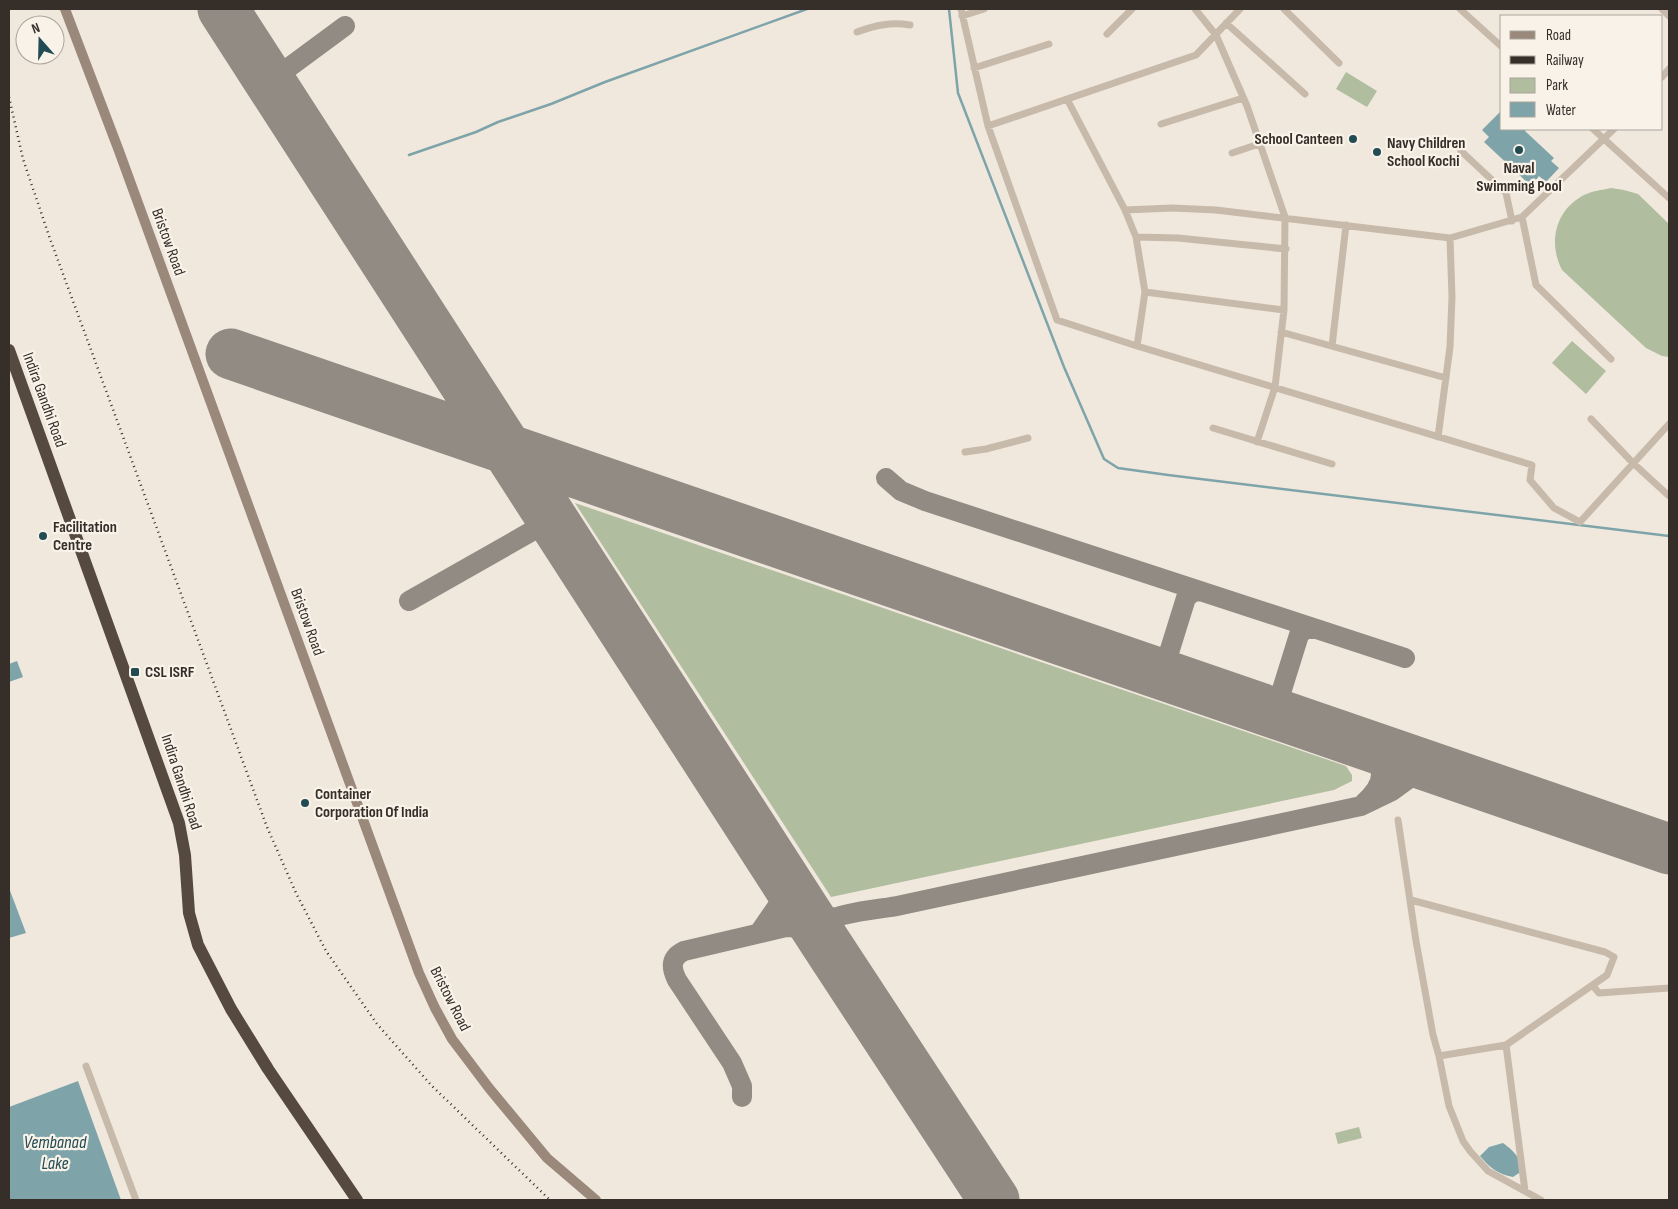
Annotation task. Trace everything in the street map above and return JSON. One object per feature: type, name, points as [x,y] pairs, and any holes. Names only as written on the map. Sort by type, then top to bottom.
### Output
[{"type":"highway","name":"Indira Gandhi Road","points":[[9,350],[179,823],[185,854],[188,913],[198,945],[231,1009],[268,1069],[357,1200]]},
{"type":"street","name":"Bristow Road","points":[[65,9],[419,973],[452,1039],[489,1088],[547,1158],[596,1200]]},
{"type":"street","points":[[984,9],[961,12],[974,68],[988,126],[1057,320],[1136,346],[1532,465],[1530,480],[1554,508],[1580,522],[1669,424]]},
{"type":"street","points":[[1107,34],[1132,9]]},
{"type":"street","points":[[1195,9],[1216,35],[1247,106],[1285,217],[1284,310],[1275,387],[1257,442]]},
{"type":"street","points":[[988,126],[1196,55],[1240,9]]},
{"type":"street","points":[[1284,9],[1339,63]]},
{"type":"street","points":[[1460,9],[1500,45]]},
{"type":"street","points":[[1662,9],[1669,16]]},
{"type":"street","points":[[857,32],[876,25],[896,23],[910,25]]},
{"type":"street","points":[[1226,23],[1305,94]]},
{"type":"street","points":[[974,68],[1049,44]]},
{"type":"street","points":[[1161,124],[1243,98]]},
{"type":"street","points":[[1067,99],[1125,210],[1136,237],[1145,292],[1136,346]]},
{"type":"street","points":[[1594,130],[1669,198]]},
{"type":"street","points":[[1125,210],[1172,208],[1285,217],[1450,238],[1522,217],[1613,130]]},
{"type":"street","points":[[1232,153],[1259,144]]},
{"type":"street","points":[[1461,152],[1506,193],[1512,221]]},
{"type":"street","points":[[1522,217],[1536,285],[1611,359]]},
{"type":"street","points":[[1332,346],[1346,225]]},
{"type":"street","points":[[1136,237],[1178,238],[1286,249]]},
{"type":"street","points":[[1438,437],[1450,347],[1452,297],[1450,238]]},
{"type":"street","points":[[1145,292],[1284,310]]},
{"type":"street","points":[[1281,332],[1446,378]]},
{"type":"street","points":[[1590,420],[1633,464],[1669,496]]},
{"type":"street","points":[[1213,428],[1332,464]]},
{"type":"street","points":[[965,452],[986,449],[1028,438]]},
{"type":"street","points":[[1398,820],[1416,941],[1448,1106],[1466,1146],[1488,1171],[1541,1200]]},
{"type":"street","points":[[1411,900],[1604,952],[1614,957],[1607,975],[1506,1045],[1439,1056]]},
{"type":"street","points":[[1593,986],[1600,993],[1669,988]]},
{"type":"street","points":[[1506,1045],[1525,1191]]},
{"type":"street","points":[[86,1066],[136,1200]]},
{"type":"green space","points":[[1346,72],[1377,91],[1367,107],[1336,89]]},
{"type":"green space","points":[[1611,188],[1638,194],[1669,224],[1669,357],[1662,356],[1646,348],[1562,270],[1558,260],[1555,238],[1557,228],[1566,209],[1584,195]]},
{"type":"green space","points":[[1572,341],[1606,371],[1586,394],[1552,363]]},
{"type":"green space","points":[[575,503],[1346,766],[1352,775],[1352,781],[1334,790],[831,897]]},
{"type":"green space","points":[[1359,1127],[1362,1138],[1338,1144],[1335,1133]]},
{"type":"water","name":"Naval Swimming Pool","points":[[1500,112],[1500,130],[1526,130],[1554,158],[1551,161],[1559,168],[1546,182],[1539,176],[1536,180],[1534,178],[1529,184],[1484,142],[1489,137],[1482,130]]},
{"type":"water","points":[[17,661],[23,677],[9,682],[9,664]]},
{"type":"water","points":[[9,888],[26,933],[9,938]]},
{"type":"water","name":"Vembanad Lake","points":[[78,1081],[121,1200],[9,1200],[9,1107]]},
{"type":"water","points":[[1503,1143],[1516,1155],[1520,1162],[1522,1171],[1513,1177],[1495,1170],[1480,1156],[1489,1147]]},
{"type":"waterway","points":[[409,155],[807,9]]},
{"type":"waterway","points":[[949,9],[958,93],[1064,367],[1104,459],[1118,468],[1168,475],[1669,536]]},
{"type":"taxiway","points":[[275,90],[275,81],[280,74],[345,26]]},
{"type":"taxiway","points":[[886,478],[901,491],[925,501],[1405,658]]},
{"type":"taxiway","points":[[534,530],[540,519],[540,499]]},
{"type":"taxiway","points":[[409,601],[534,530],[550,529],[564,536]]},
{"type":"taxiway","points":[[1173,678],[1167,669],[1167,659],[1186,598],[1193,592],[1200,591]]},
{"type":"taxiway","points":[[1285,717],[1280,707],[1280,696],[1299,635],[1305,629],[1315,629]]},
{"type":"taxiway","points":[[1351,739],[1369,753],[1380,767],[1379,783],[1374,793],[1364,803]]},
{"type":"taxiway","points":[[825,942],[822,932],[823,926],[827,922],[845,915],[897,906],[1361,806],[1392,791],[1414,775],[1423,772],[1435,772],[1460,777]]},
{"type":"taxiway","points":[[759,933],[790,888]]},
{"type":"taxiway","points":[[803,907],[819,916],[828,918],[838,917]]},
{"type":"taxiway","points":[[742,1097],[742,1086],[732,1063],[677,980],[673,967],[674,960],[684,951],[786,927],[804,928],[825,942]]},
{"type":"runway","points":[[223,9],[825,942],[994,1200]]},
{"type":"runway","points":[[231,354],[1669,849]]},
{"type":"railway","points":[[9,97],[23,159],[49,236],[267,827],[296,893],[326,951],[377,1024],[431,1085],[550,1200]]},
{"type":"place","name":"School Canteen","points":[[1353,139]]},
{"type":"place","name":"Naval Swimming Pool","points":[[1519,150]]},
{"type":"place","name":"Navy Children School Kochi","points":[[1377,152]]},
{"type":"place","name":"Facilitation Centre","points":[[43,536]]},
{"type":"place","name":"CSL ISRF","points":[[135,672]]},
{"type":"place","name":"Container Corporation Of India","points":[[305,803]]}]
